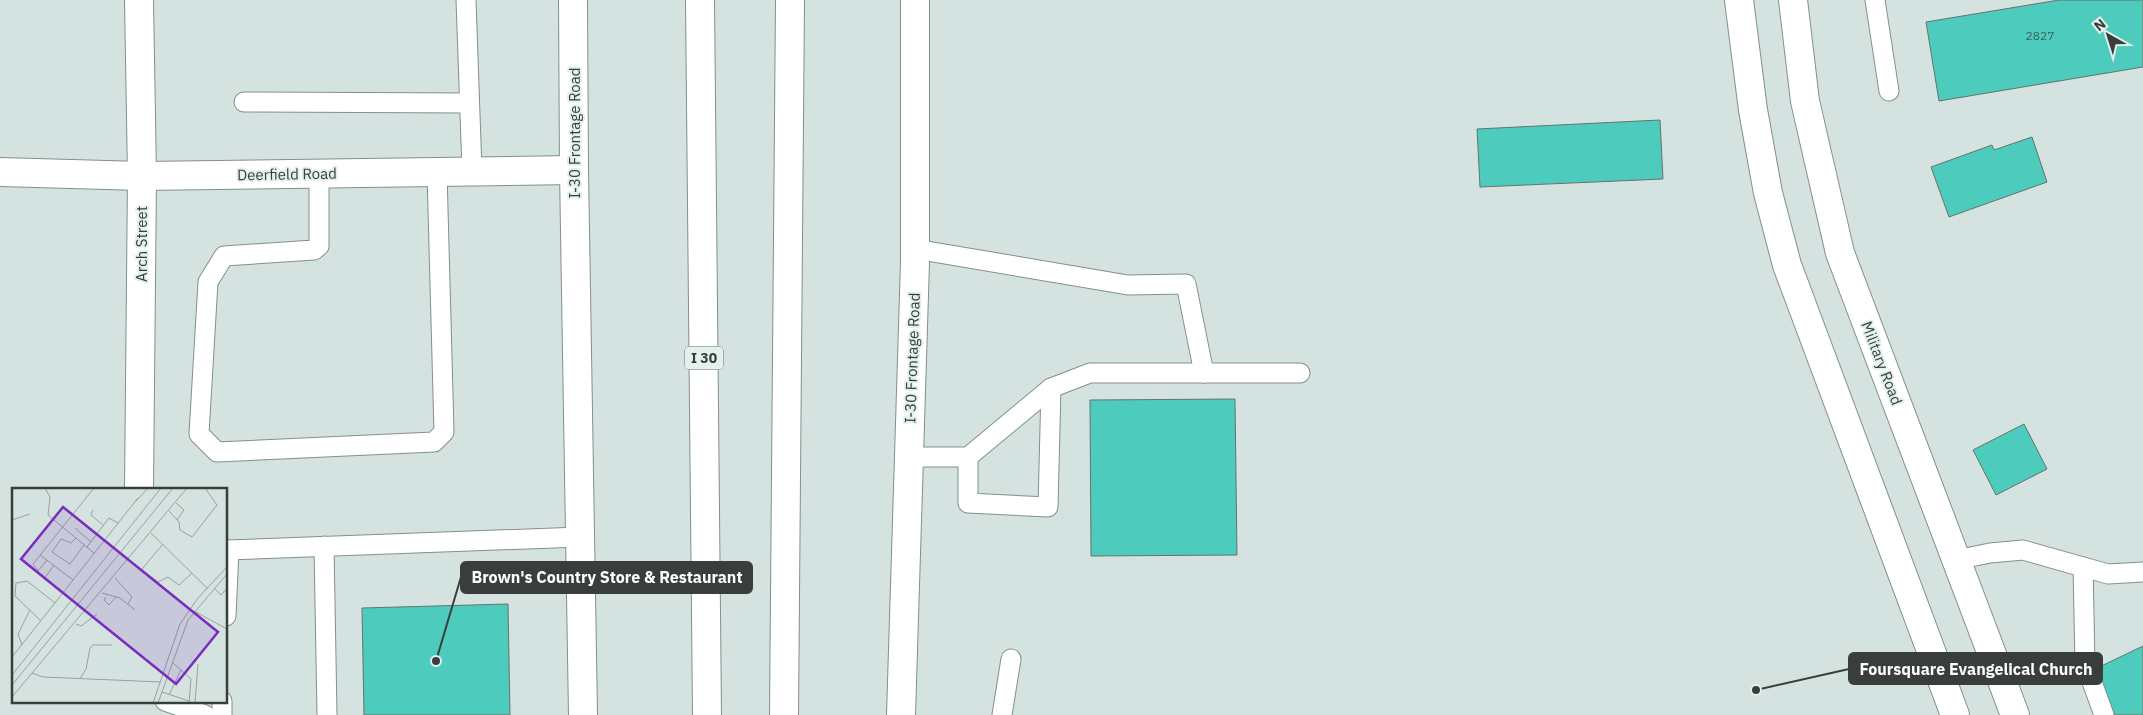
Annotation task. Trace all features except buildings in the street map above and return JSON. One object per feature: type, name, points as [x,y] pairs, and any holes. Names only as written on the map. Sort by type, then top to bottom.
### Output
[{"type":"main road","name":"Arch Street","points":[[139,0],[142,176],[139,488]]},
{"type":"main road","name":"I-30 Frontage Road","points":[[573,0],[583,715]]},
{"type":"main road","name":"I 30","points":[[700,0],[708,715]]},
{"type":"main road","points":[[784,715],[790,0]]},
{"type":"main road","name":"I-30 Frontage Road","points":[[901,715],[915,249],[915,0]]},
{"type":"main road","points":[[1739,0],[1753,110],[1766,184],[1787,265],[1955,715]]},
{"type":"main road","name":"Military Road","points":[[1793,0],[1805,102],[1840,253],[2015,715]]},
{"type":"main road","name":"Deerfield Road","points":[[0,172],[142,176],[574,170]]},
{"type":"lane","points":[[466,0],[472,171]]},
{"type":"lane","points":[[1875,0],[1889,91]]},
{"type":"lane","points":[[244,102],[469,103]]},
{"type":"lane","points":[[319,174],[319,246],[314,250],[224,256],[208,282],[199,434],[217,452],[434,442],[444,432],[437,172]]},
{"type":"lane","points":[[915,249],[1128,285],[1186,284],[1204,373]]},
{"type":"lane","points":[[909,457],[968,457],[1051,388],[1090,373],[1300,373]]},
{"type":"lane","points":[[968,457],[968,502],[1048,507],[1051,388]]},
{"type":"lane","points":[[228,550],[580,537]]},
{"type":"lane","points":[[324,546],[328,715]]},
{"type":"lane","points":[[1956,560],[1990,553],[2023,550],[2108,574],[2143,572]]},
{"type":"lane","points":[[2083,567],[2085,663],[2104,715]]},
{"type":"lane","points":[[1002,715],[1010,659]]},
{"type":"lane","points":[[168,702],[205,715]]},
{"type":"lane","points":[[222,702],[222,715]]},
{"type":"place","name":"Brown's Country Store & Restaurant","points":[[436,661]]},
{"type":"place","name":"Foursquare Evangelical Church","points":[[1756,690]]}]
